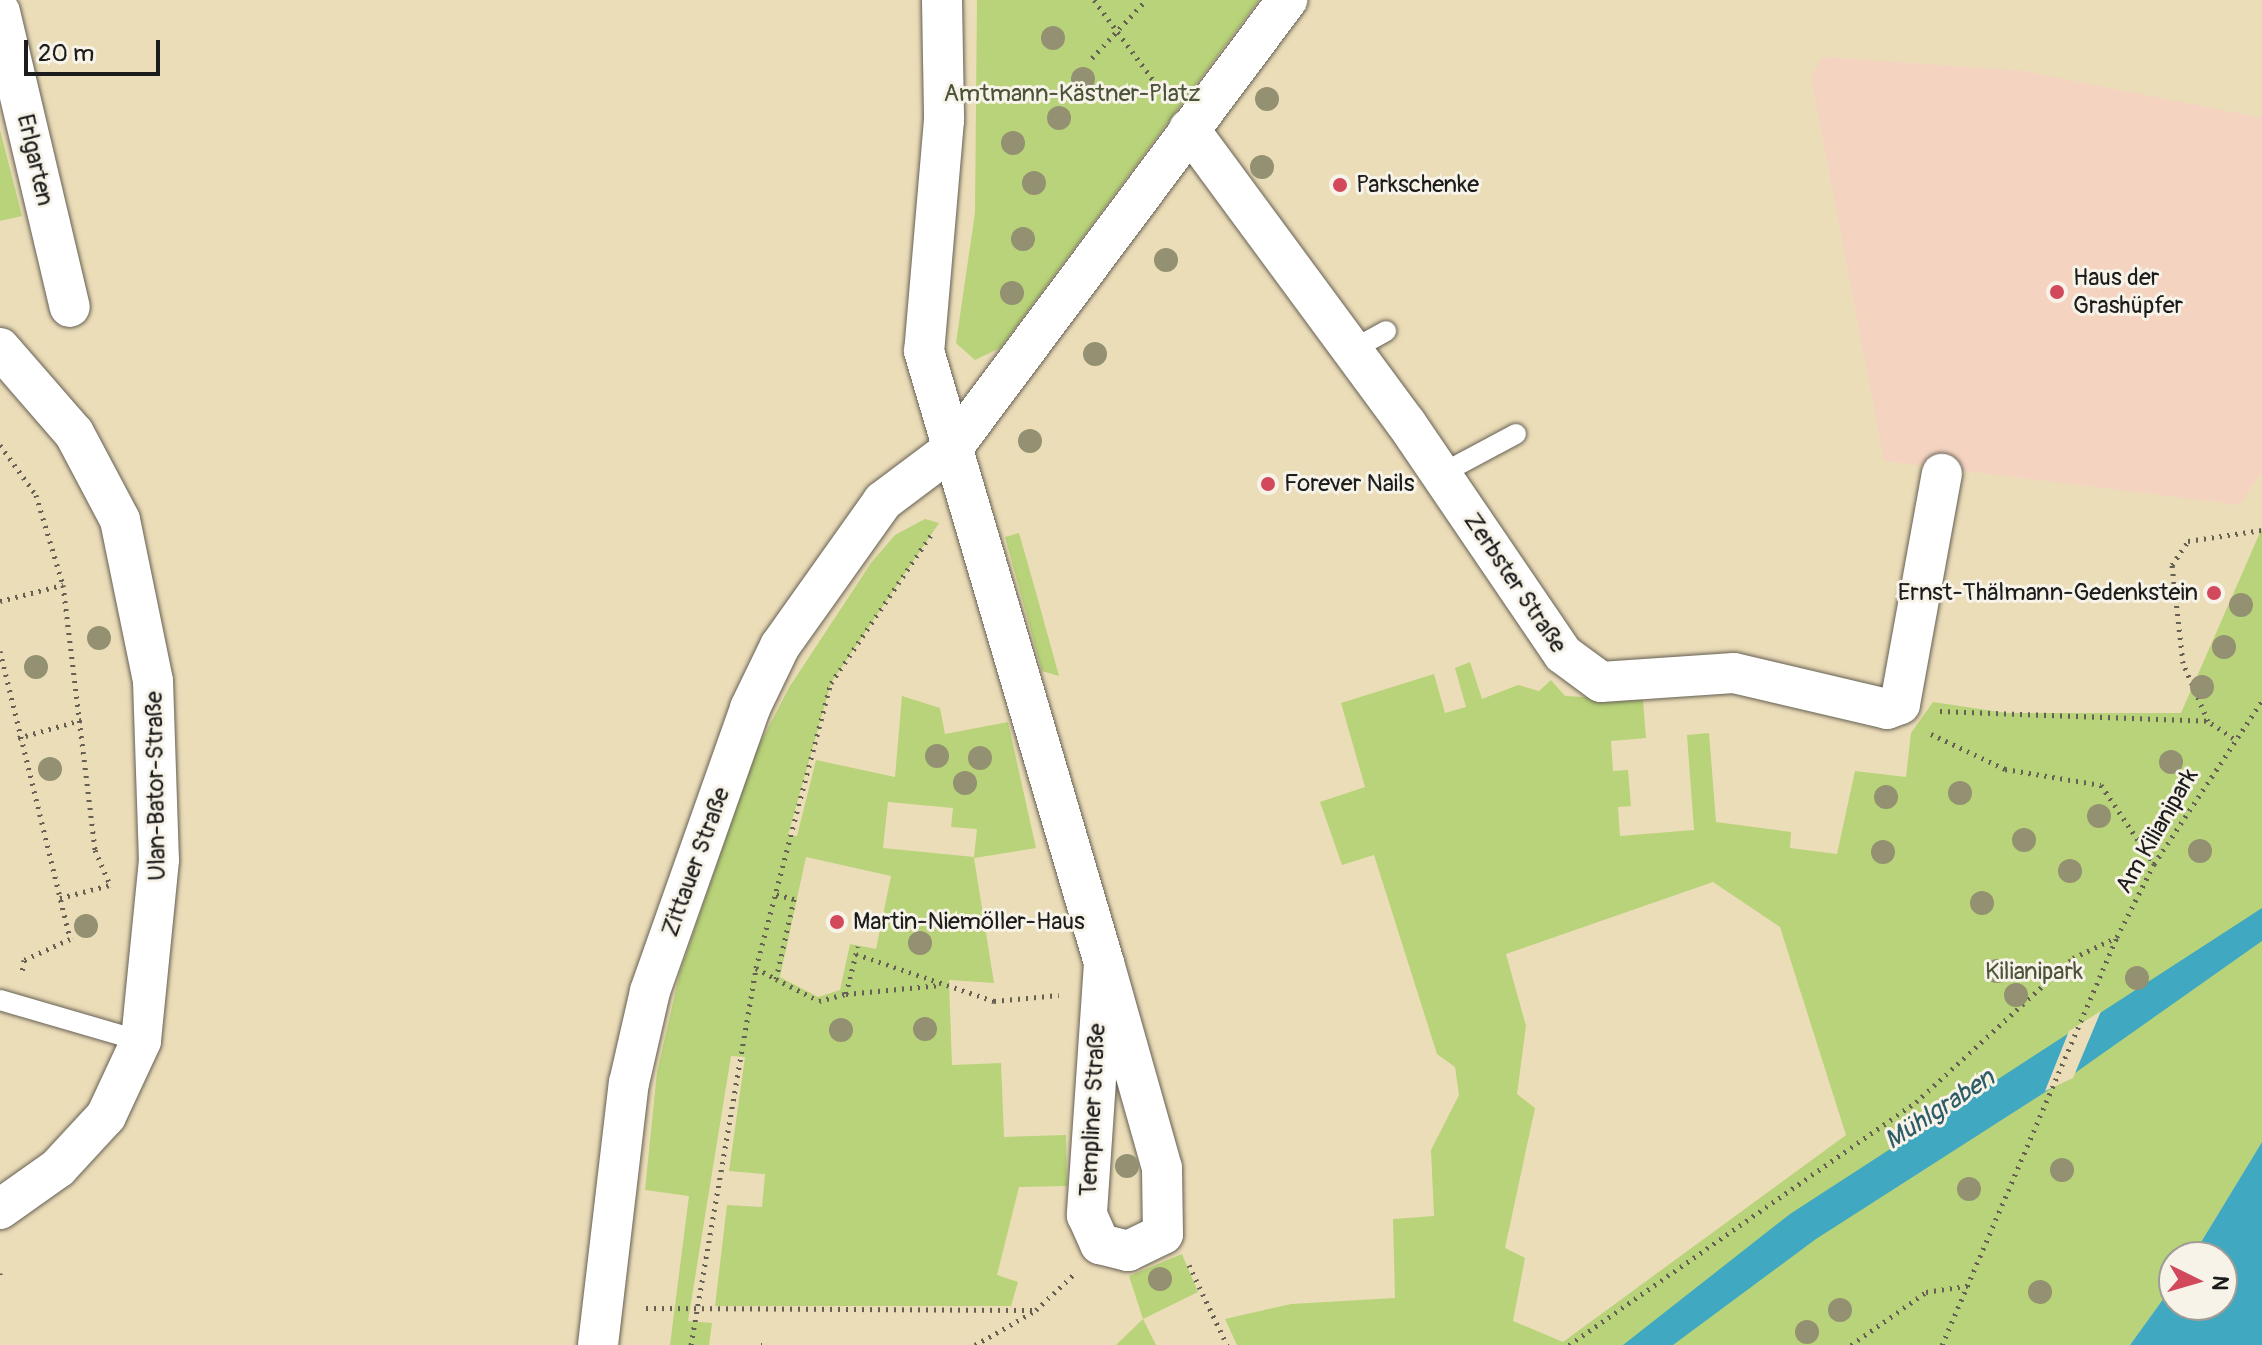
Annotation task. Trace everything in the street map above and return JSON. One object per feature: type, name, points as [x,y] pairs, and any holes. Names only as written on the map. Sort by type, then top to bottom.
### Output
[{"type":"street","points":[[942,0],[944,120],[924,351],[951,450]]},
{"type":"street","points":[[951,450],[1100,266],[1189,129],[1287,0]]},
{"type":"street","name":"Erlgarten","points":[[0,12],[70,307]]},
{"type":"street","name":"Zerbster Straße","points":[[1189,129],[1369,341],[1406,423],[1578,671],[1601,682],[1734,673],[1887,709],[1917,707]]},
{"type":"street","name":"Ulan-Bator-Straße","points":[[0,348],[74,433],[120,520],[153,681],[159,860],[156,946],[141,1041],[106,1116],[58,1168],[0,1209]]},
{"type":"street","name":"Templiner Straße","points":[[951,450],[1162,1168],[1163,1234]]},
{"type":"street","name":"Zittauer Straße","points":[[598,1345],[629,1083],[650,991],[750,708],[780,646],[883,501],[951,450]]},
{"type":"street","points":[[1917,707],[1942,474]]},
{"type":"street","name":"Templiner Straße","points":[[1100,1244],[1087,1215],[1104,963]]},
{"type":"street","points":[[1100,1244],[1128,1251],[1163,1234]]},
{"type":"lane","points":[[1441,474],[1516,434]]},
{"type":"lane","points":[[7,1002],[141,1041]]},
{"type":"path","points":[[1094,0],[1189,129]]},
{"type":"path","points":[[1092,58],[1146,0]]},
{"type":"path","points":[[0,445],[36,495],[63,585],[85,719],[95,850],[115,896]]},
{"type":"path","points":[[691,1345],[756,968],[831,683],[939,523]]},
{"type":"path","points":[[2233,738],[2208,721],[2183,663],[2172,565],[2188,541],[2262,530]]},
{"type":"path","points":[[0,601],[63,585]]},
{"type":"path","points":[[0,651],[18,738],[70,939],[24,960],[7,1002]]},
{"type":"path","name":"Am Kilianipark","points":[[1942,1345],[1973,1285],[2045,1118],[2099,989],[2117,937],[2154,864],[2233,738],[2262,701]]},
{"type":"path","points":[[2154,864],[2101,785],[2005,769],[1922,729],[1917,707],[2003,719],[2208,721]]},
{"type":"path","points":[[18,738],[85,719]]},
{"type":"path","points":[[60,898],[110,885]]},
{"type":"path","points":[[775,894],[796,899],[776,979]]},
{"type":"path","points":[[1569,1345],[1916,1102],[2073,958],[2117,937]]},
{"type":"path","points":[[846,994],[858,946]]},
{"type":"path","points":[[856,954],[994,1001],[1071,995]]},
{"type":"path","points":[[756,968],[819,1001],[846,994],[946,985]]},
{"type":"path","points":[[1163,1234],[1184,1253],[1227,1345]]},
{"type":"path","points":[[975,1345],[1036,1310],[1100,1244]]},
{"type":"path","points":[[0,1273],[0,1280]]},
{"type":"path","points":[[1851,1345],[1926,1292],[1973,1285]]},
{"type":"path","points":[[605,1303],[695,1314],[1036,1310]]},
{"type":"shaded area","name":"Haus der Grashüpfer","points":[[1823,57],[2025,71],[2262,118],[2262,472],[2240,505],[1884,461],[1811,77]]},
{"type":"green space","name":"Amtmann-Kästner-Platz","points":[[977,0],[1259,0],[1000,348],[975,360],[956,343],[975,213]]},
{"type":"green space","points":[[0,130],[22,216],[0,221]]},
{"type":"green space","points":[[925,519],[939,523],[831,683],[788,835],[797,836],[816,760],[895,777],[902,696],[940,708],[945,734],[1008,722],[1036,848],[974,858],[994,983],[949,980],[952,1065],[1001,1063],[1004,1137],[1066,1135],[1067,1186],[1019,1187],[997,1275],[1018,1282],[1011,1306],[715,1306],[727,1205],[762,1207],[765,1174],[729,1171],[745,1057],[731,1056],[688,1321],[712,1323],[709,1345],[670,1345],[689,1196],[645,1190],[657,1072],[680,972],[756,751],[790,686],[871,563],[895,535]],"holes":[[[888,802],[953,808],[951,827],[977,829],[974,857],[883,848]],[[806,857],[891,876],[876,949],[850,944],[840,990],[818,997],[780,977]]]},
{"type":"green space","name":"Kilianipark","points":[[2262,528],[2262,1142],[2202,1241],[2158,1241],[2158,1306],[2130,1345],[1237,1345],[1225,1319],[1291,1304],[1395,1298],[1393,1219],[1434,1216],[1431,1150],[1459,1095],[1455,1067],[1437,1054],[1374,855],[1342,865],[1320,802],[1365,787],[1341,703],[1434,674],[1445,713],[1466,707],[1455,668],[1470,662],[1482,699],[1518,685],[1539,691],[1551,680],[1565,696],[1643,700],[1646,738],[1611,741],[1613,771],[1628,770],[1631,806],[1618,807],[1620,836],[1694,830],[1687,735],[1709,733],[1716,822],[1791,832],[1790,848],[1837,854],[1855,771],[1906,777],[1911,733],[1933,702],[2007,713],[2181,713]],"holes":[[[1713,882],[1780,927],[1846,1135],[1563,1342],[1513,1321],[1525,1258],[1505,1248],[1535,1108],[1517,1094],[1526,1026],[1506,954]]]},
{"type":"green space","points":[[1019,533],[1059,676],[1042,671],[1005,537]]},
{"type":"green space","points":[[1182,1254],[1198,1292],[1143,1319],[1129,1276]]},
{"type":"green space","points":[[1143,1319],[1156,1345],[1116,1345]]},
{"type":"water","points":[[2262,908],[2262,941],[2075,1073],[1816,1239],[1673,1345],[1623,1345],[1790,1214]]},
{"type":"water","points":[[2262,1142],[2262,1345],[2130,1345],[2158,1306],[2158,1321],[2238,1321],[2238,1241],[2202,1241]]},
{"type":"pier","points":[[2101,1011],[2073,1078],[2045,1091],[2069,1031]]},
{"type":"place","name":"Parkschenke","points":[[1340,185]]},
{"type":"place","name":"Haus der Grashüpfer","points":[[2057,292]]},
{"type":"place","name":"Forever Nails","points":[[1268,484]]},
{"type":"place","name":"Ernst-Thälmann-Gedenkstein","points":[[2214,593]]},
{"type":"place","name":"Martin-Niemöller-Haus","points":[[837,922]]},
{"type":"water label","name":"Mühlgraben","points":[[1940,1110]]}]
